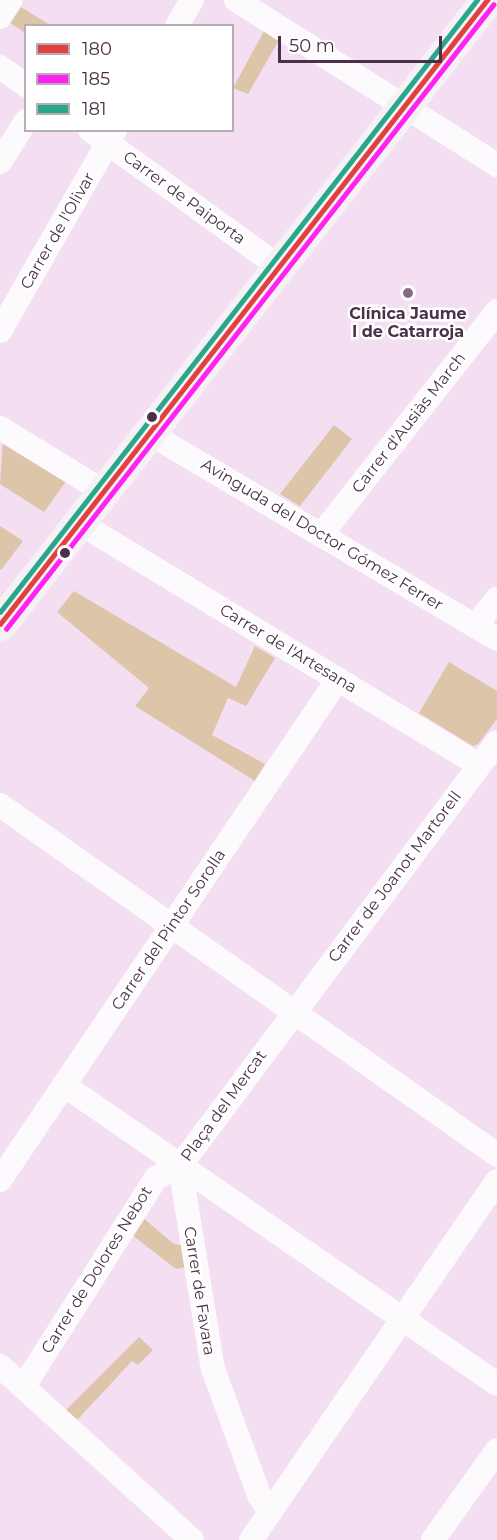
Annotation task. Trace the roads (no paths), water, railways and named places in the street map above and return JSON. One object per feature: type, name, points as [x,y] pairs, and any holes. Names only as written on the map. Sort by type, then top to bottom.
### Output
[{"type":"street","points":[[0,17],[11,0]]},
{"type":"street","points":[[178,24],[192,0]]},
{"type":"street","points":[[236,0],[497,165]]},
{"type":"street","points":[[0,624],[101,490],[488,0]]},
{"type":"street","points":[[0,67],[24,84]]},
{"type":"street","points":[[0,162],[24,124]]},
{"type":"street","name":"Carrer de Paiporta","points":[[105,135],[278,266]]},
{"type":"street","name":"Carrer de l'Olivar","points":[[0,331],[105,135]]},
{"type":"street","name":"Carrer d'Ausiàs March","points":[[321,535],[497,311]]},
{"type":"street","points":[[0,428],[101,490]]},
{"type":"street","name":"Avinguda del Doctor Gómez Ferrer","points":[[147,432],[497,639]]},
{"type":"street","name":"Carrer de l'Artesana","points":[[96,533],[479,765]]},
{"type":"street","points":[[475,626],[497,598]]},
{"type":"street","name":"Carrer del Pintor Sorolla","points":[[0,1180],[338,679]]},
{"type":"street","name":"Carrer de Joanot Martorell","points":[[293,1012],[497,742]]},
{"type":"street","points":[[0,805],[497,1155]]},
{"type":"street","name":"Plaça del Mercat","points":[[293,1012],[180,1166],[497,1384]]},
{"type":"street","points":[[64,1085],[180,1166]]},
{"type":"street","name":"Carrer de Dolores Nebot","points":[[24,1386],[156,1178],[180,1166]]},
{"type":"street","name":"Carrer de Favara","points":[[180,1166],[213,1369],[259,1495],[270,1512]]},
{"type":"street","points":[[259,1538],[270,1512],[497,1181]]},
{"type":"street","points":[[0,1366],[192,1540]]},
{"type":"street","points":[[433,1540],[497,1450]]},
{"type":"place","name":"Clínica Jaume I de Catarroja","points":[[408,293]]}]
